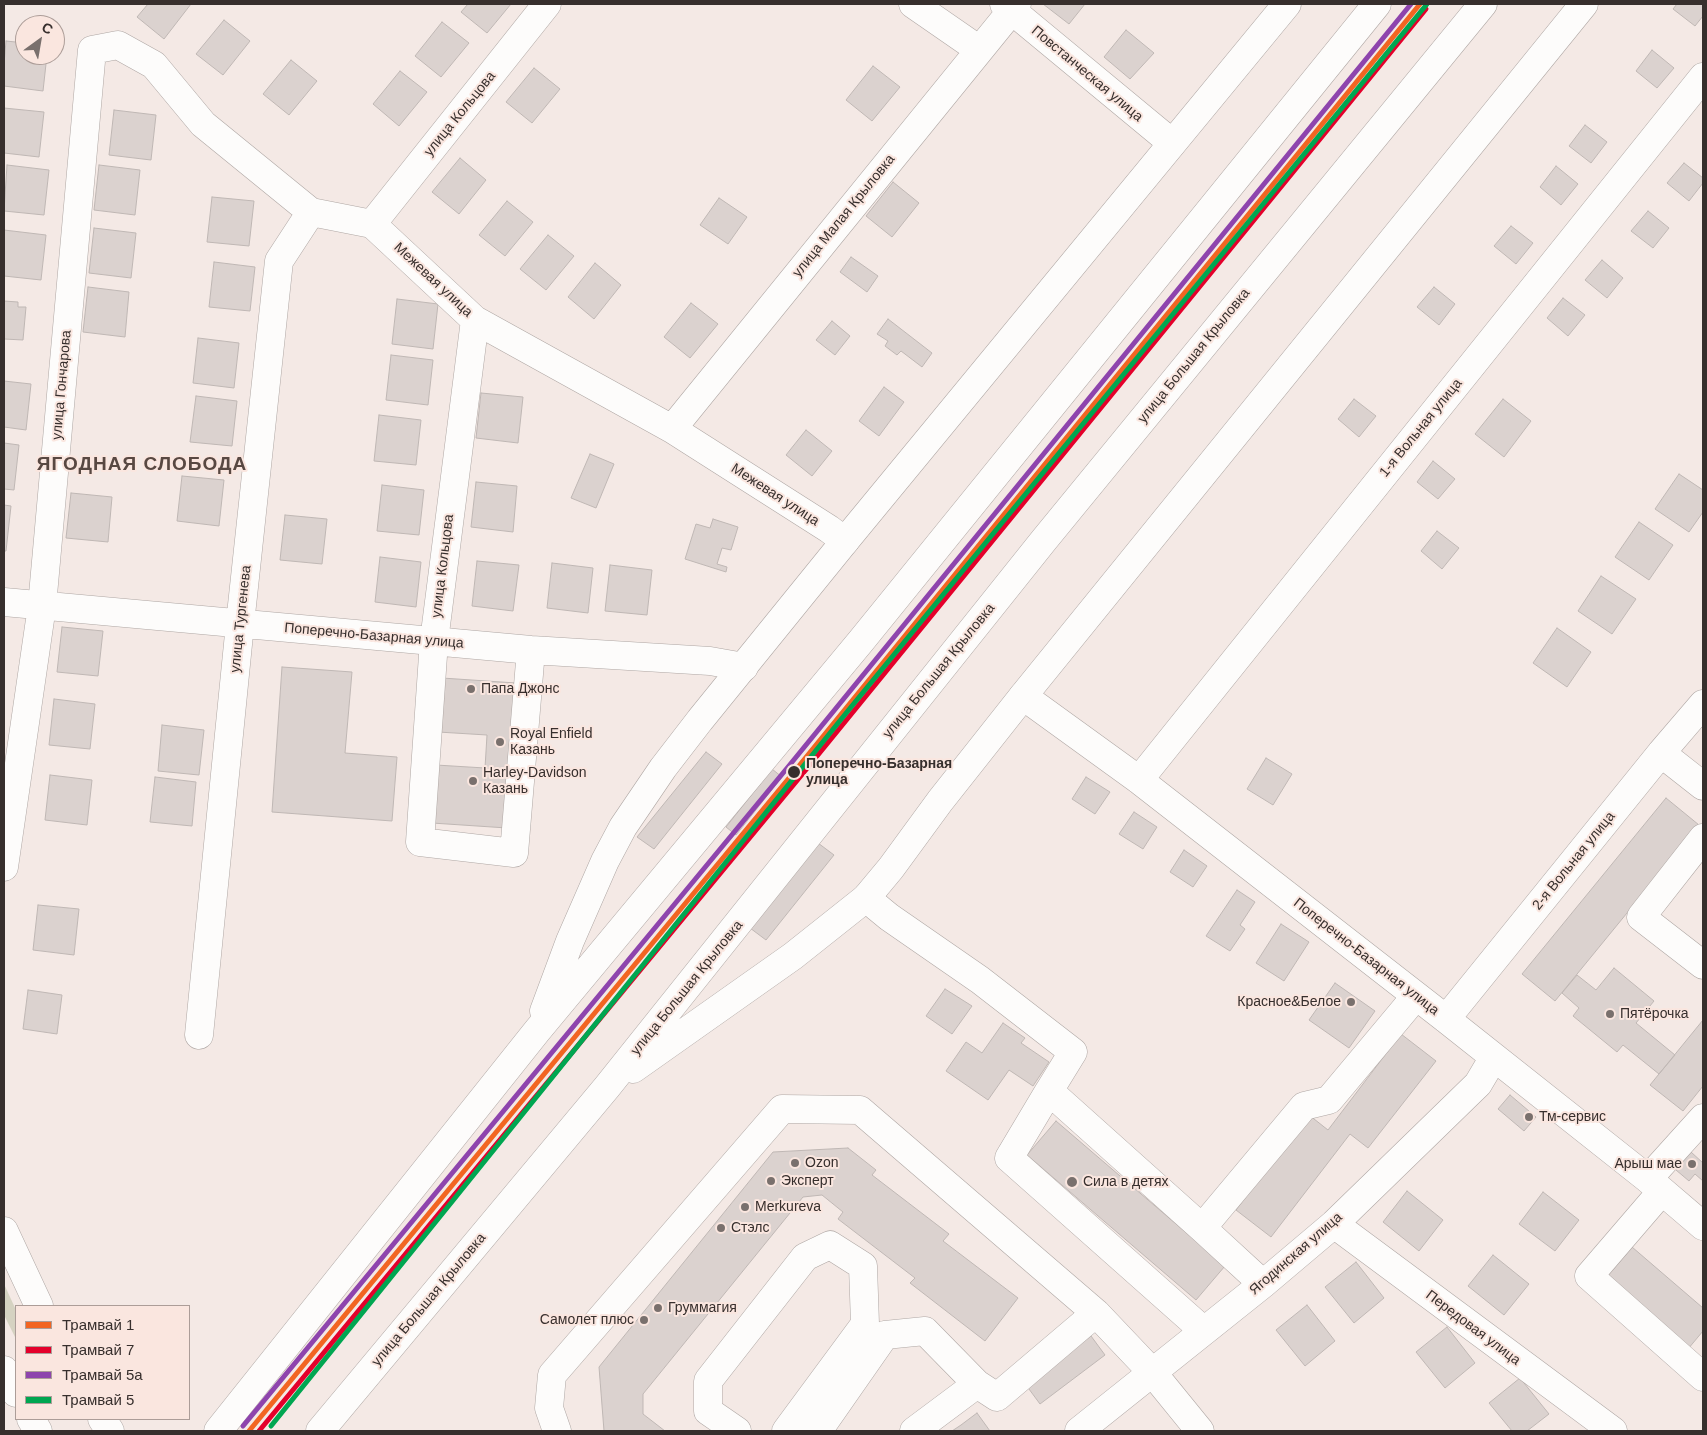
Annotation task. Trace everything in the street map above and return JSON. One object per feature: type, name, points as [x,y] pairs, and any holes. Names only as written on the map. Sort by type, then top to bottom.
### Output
[{"type":"street","name":"улица Кольцова","points":[[372,224],[547,4]]},
{"type":"street","points":[[912,4],[978,49]]},
{"type":"street","points":[[537,1031],[570,942],[605,861],[623,828],[663,768],[845,542],[1287,4]]},
{"type":"street","points":[[218,1431],[537,1031],[868,633],[1377,4]]},
{"type":"street","name":"улица Большая Крыловка","points":[[320,1431],[607,1087],[1050,532],[1483,4]]},
{"type":"street","points":[[607,1087],[793,956],[866,898],[1023,696],[1584,4]]},
{"type":"street","name":"улица Малая Крыловка","points":[[672,428],[1011,6]]},
{"type":"street","name":"Повстанческая улица","points":[[1011,6],[1172,143]]},
{"type":"street","name":"улица Гончарова","points":[[4,867],[42,606],[92,50],[118,45],[154,65],[203,124],[311,212]]},
{"type":"street","name":"1-я Вольная улица","points":[[1138,780],[1703,77]]},
{"type":"street","points":[[311,212],[372,224]]},
{"type":"street","name":"улица Тургенева","points":[[199,1035],[279,261],[311,212]]},
{"type":"street","name":"Межевая улица","points":[[372,224],[475,320],[672,428],[829,529],[845,542]]},
{"type":"street","name":"улица Кольцова","points":[[475,320],[434,641],[420,842],[514,852],[531,650]]},
{"type":"street","name":"Поперечно-Базарная улица","points":[[4,602],[531,650],[710,661],[744,667]]},
{"type":"street","name":"Поперечно-Базарная улица","points":[[1023,696],[1138,780],[1446,1019],[1655,1185],[1703,1226]]},
{"type":"street","name":"2-я Вольная улица","points":[[1446,1019],[1661,753],[1703,704]]},
{"type":"street","points":[[1661,753],[1703,786]]},
{"type":"street","points":[[1703,838],[1641,917],[1703,965]]},
{"type":"street","points":[[866,898],[889,918],[980,980],[1073,1052],[1009,1158],[1204,1331]]},
{"type":"street","points":[[1202,1228],[1304,1106],[1329,1100],[1416,996]]},
{"type":"street","name":"Ягодинская улица","points":[[1079,1431],[1263,1284],[1334,1224],[1478,1084],[1494,1057]]},
{"type":"street","points":[[1050,1091],[1263,1284]]},
{"type":"street","points":[[557,1431],[549,1408],[552,1375],[782,1108],[860,1110],[1096,1313],[1152,1372],[1200,1431]]},
{"type":"street","points":[[1703,1118],[1589,1276],[1703,1378]]},
{"type":"street","name":"Передовая улица","points":[[1334,1224],[1613,1431]]},
{"type":"street","points":[[4,1231],[40,1305]]},
{"type":"street","points":[[737,1431],[708,1411],[708,1381],[805,1257],[830,1245],[863,1266],[865,1324],[786,1431]]},
{"type":"street","points":[[818,1431],[886,1335],[925,1331],[977,1384],[996,1397],[1096,1313]]},
{"type":"street","points":[[4,1370],[15,1391]]},
{"type":"street","points":[[914,1431],[977,1384]]},
{"type":"street","points":[[32,1420],[38,1431]]},
{"type":"street","points":[[103,1420],[110,1431]]},
{"type":"shaded area","points":[[4,1284],[15,1308],[15,1337],[4,1315]]},
{"type":"building","points":[[148,4],[191,4],[164,39],[137,17]]},
{"type":"building","points":[[468,4],[511,4],[487,33],[461,12]]},
{"type":"building","points":[[1043,4],[1085,4],[1069,24]]},
{"type":"building","points":[[1677,4],[1703,4],[1703,16],[1695,26],[1673,9]]},
{"type":"building","points":[[224,20],[250,41],[223,75],[196,54]]},
{"type":"building","points":[[442,22],[469,43],[441,77],[415,56]]},
{"type":"building","points":[[1126,30],[1154,53],[1130,79],[1104,57]]},
{"type":"building","points":[[6,41],[15,42],[15,65],[46,65],[43,91],[4,86]]},
{"type":"building","points":[[1652,50],[1674,68],[1657,88],[1636,71]]},
{"type":"building","points":[[291,60],[317,81],[289,115],[263,94]]},
{"type":"building","points":[[873,66],[900,87],[872,121],[846,100]]},
{"type":"building","points":[[534,68],[560,89],[532,123],[506,102]]},
{"type":"building","points":[[400,71],[427,92],[399,126],[373,104]]},
{"type":"building","points":[[4,108],[44,112],[39,157],[4,153]]},
{"type":"building","points":[[114,110],[156,115],[151,160],[109,155]]},
{"type":"building","points":[[1585,125],[1607,142],[1591,163],[1569,146]]},
{"type":"building","points":[[460,158],[486,180],[459,214],[432,192]]},
{"type":"building","points":[[1684,163],[1703,178],[1703,183],[1689,201],[1667,183]]},
{"type":"building","points":[[7,165],[49,170],[44,215],[4,211]]},
{"type":"building","points":[[99,165],[140,170],[135,215],[94,210]]},
{"type":"building","points":[[1556,166],[1578,184],[1561,205],[1540,187]]},
{"type":"building","points":[[893,182],[919,203],[892,237],[866,216]]},
{"type":"building","points":[[212,197],[254,201],[249,246],[207,242]]},
{"type":"building","points":[[719,198],[747,217],[728,244],[700,225]]},
{"type":"building","points":[[507,201],[533,222],[505,256],[479,235]]},
{"type":"building","points":[[1648,211],[1669,228],[1653,248],[1631,231]]},
{"type":"building","points":[[1511,226],[1533,243],[1516,264],[1494,246]]},
{"type":"building","points":[[94,228],[136,233],[131,278],[89,273]]},
{"type":"building","points":[[4,230],[46,235],[41,280],[4,276]]},
{"type":"building","points":[[548,235],[574,256],[546,290],[520,269]]},
{"type":"building","points":[[851,257],[878,276],[867,292],[840,272]]},
{"type":"building","points":[[1602,260],[1623,278],[1607,298],[1585,280]]},
{"type":"building","points":[[214,262],[255,267],[250,311],[209,307]]},
{"type":"building","points":[[595,263],[621,285],[594,319],[568,297]]},
{"type":"building","points":[[88,287],[129,292],[125,337],[83,332]]},
{"type":"building","points":[[1434,287],[1455,304],[1439,325],[1417,307]]},
{"type":"building","points":[[1563,298],[1585,315],[1568,336],[1547,318]]},
{"type":"building","points":[[397,299],[438,304],[433,349],[392,344]]},
{"type":"building","points":[[4,301],[18,302],[18,307],[26,307],[23,340],[4,339]]},
{"type":"building","points":[[691,303],[718,324],[690,358],[664,337]]},
{"type":"building","points":[[888,319],[932,353],[922,367],[901,351],[897,355],[885,346],[888,341],[877,334]]},
{"type":"building","points":[[832,321],[850,336],[835,355],[816,340]]},
{"type":"building","points":[[198,338],[239,343],[234,388],[193,383]]},
{"type":"building","points":[[391,355],[433,360],[428,405],[386,400]]},
{"type":"building","points":[[4,381],[31,384],[26,430],[4,427]]},
{"type":"building","points":[[884,387],[904,402],[879,436],[859,421]]},
{"type":"building","points":[[481,393],[523,397],[518,443],[476,438]]},
{"type":"building","points":[[196,396],[237,401],[232,446],[190,442]]},
{"type":"building","points":[[1354,399],[1376,416],[1359,437],[1338,419]]},
{"type":"building","points":[[1503,399],[1531,421],[1504,457],[1475,434]]},
{"type":"building","points":[[379,415],[421,420],[416,465],[374,461]]},
{"type":"building","points":[[806,430],[832,451],[812,476],[786,455]]},
{"type":"building","points":[[4,443],[19,445],[14,490],[4,489]]},
{"type":"building","points":[[590,454],[614,464],[596,508],[571,498]]},
{"type":"building","points":[[1433,461],[1455,479],[1438,499],[1417,482]]},
{"type":"building","points":[[1679,474],[1703,490],[1703,512],[1689,532],[1655,509]]},
{"type":"building","points":[[182,476],[224,480],[219,526],[177,521]]},
{"type":"building","points":[[476,482],[517,486],[513,532],[471,527]]},
{"type":"building","points":[[382,485],[424,490],[419,535],[377,531]]},
{"type":"building","points":[[71,493],[112,497],[108,542],[66,538]]},
{"type":"building","points":[[4,505],[11,506],[6,551],[4,551]]},
{"type":"building","points":[[285,515],[327,519],[322,564],[280,560]]},
{"type":"building","points":[[713,519],[738,527],[731,550],[722,548],[717,564],[727,567],[726,572],[685,559],[696,524],[710,528]]},
{"type":"building","points":[[1639,522],[1673,545],[1649,580],[1615,557]]},
{"type":"building","points":[[1437,531],[1459,548],[1442,569],[1421,551]]},
{"type":"building","points":[[380,557],[421,562],[416,607],[375,602]]},
{"type":"building","points":[[477,561],[519,565],[513,611],[472,606]]},
{"type":"building","points":[[552,563],[593,568],[588,613],[547,608]]},
{"type":"building","points":[[610,565],[652,570],[647,615],[605,611]]},
{"type":"building","points":[[1601,576],[1636,599],[1612,634],[1578,611]]},
{"type":"building","points":[[62,627],[103,631],[98,676],[57,672]]},
{"type":"building","points":[[1557,628],[1591,652],[1567,687],[1533,663]]},
{"type":"building","points":[[282,667],[352,672],[345,753],[397,757],[392,821],[272,812]]},
{"type":"building","points":[[442,678],[516,683],[507,828],[432,823],[436,765],[485,768],[487,735],[438,732]]},
{"type":"building","points":[[54,699],[95,704],[90,749],[49,745]]},
{"type":"building","points":[[162,725],[204,730],[199,775],[158,771]]},
{"type":"building","points":[[706,752],[722,764],[654,849],[637,837]]},
{"type":"building","points":[[1266,758],[1292,774],[1273,805],[1247,789]]},
{"type":"building","points":[[772,769],[782,777],[736,835],[726,827]]},
{"type":"building","points":[[50,775],[92,780],[87,825],[45,820]]},
{"type":"building","points":[[155,777],[196,782],[192,826],[150,822]]},
{"type":"building","points":[[1086,777],[1110,792],[1095,814],[1072,799]]},
{"type":"building","points":[[1666,798],[1699,825],[1555,1001],[1522,974]]},
{"type":"building","points":[[1134,812],[1157,827],[1143,849],[1119,834]]},
{"type":"building","points":[[818,843],[834,855],[766,940],[750,928]]},
{"type":"building","points":[[1184,850],[1207,866],[1193,887],[1170,872]]},
{"type":"building","points":[[1237,890],[1255,902],[1240,925],[1245,929],[1230,951],[1206,936]]},
{"type":"building","points":[[38,905],[79,909],[74,955],[33,950]]},
{"type":"building","points":[[1281,924],[1309,942],[1284,981],[1256,963]]},
{"type":"building","points":[[1614,968],[1654,1001],[1636,1023],[1675,1055],[1659,1074],[1623,1045],[1617,1052],[1573,1016],[1579,1008],[1562,993],[1577,975],[1596,990]]},
{"type":"building","points":[[1335,983],[1375,1011],[1349,1048],[1309,1020]]},
{"type":"building","points":[[945,989],[972,1006],[952,1034],[926,1016]]},
{"type":"building","points":[[28,990],[62,995],[57,1034],[23,1029]]},
{"type":"building","points":[[1703,1020],[1703,1086],[1683,1111],[1650,1085]]},
{"type":"building","points":[[1003,1023],[1025,1038],[1021,1043],[1049,1062],[1033,1086],[1009,1070],[988,1100],[946,1071],[966,1042],[982,1053]]},
{"type":"building","points":[[1401,1034],[1436,1061],[1368,1148],[1350,1134],[1271,1237],[1236,1210],[1309,1115],[1328,1130]]},
{"type":"building","points":[[1510,1095],[1536,1117],[1524,1131],[1498,1109]]},
{"type":"building","points":[[1056,1121],[1225,1266],[1196,1300],[1027,1155]]},
{"type":"building","points":[[848,1148],[876,1170],[872,1175],[949,1234],[943,1241],[1018,1298],[985,1341],[910,1283],[915,1278],[838,1219],[843,1212],[822,1195],[803,1197],[643,1394],[643,1414],[665,1431],[604,1431],[599,1367],[773,1152]]},
{"type":"building","points":[[1691,1152],[1703,1163],[1703,1181],[1695,1174],[1689,1181],[1676,1170]]},
{"type":"building","points":[[1407,1191],[1443,1220],[1419,1251],[1383,1222]]},
{"type":"building","points":[[1543,1192],[1579,1220],[1555,1251],[1519,1224]]},
{"type":"building","points":[[1632,1247],[1703,1308],[1703,1331],[1688,1349],[1605,1279]]},
{"type":"building","points":[[1493,1255],[1529,1284],[1504,1315],[1468,1286]]},
{"type":"building","points":[[1356,1262],[1384,1298],[1354,1323],[1325,1287]]},
{"type":"building","points":[[1307,1305],[1335,1341],[1305,1366],[1276,1330]]},
{"type":"building","points":[[1447,1327],[1475,1363],[1445,1388],[1416,1352]]},
{"type":"building","points":[[1091,1336],[1105,1355],[1040,1404],[1026,1385]]},
{"type":"building","points":[[1520,1378],[1549,1414],[1527,1431],[1512,1431],[1489,1403]]},
{"type":"building","points":[[977,1413],[990,1431],[952,1431],[961,1425]]},
{"type":"tram line","name":"5а","points":[[243,1426],[788,767],[1411,4]]},
{"type":"tram line","name":"1","points":[[249,1431],[794,772],[1420,4]]},
{"type":"tram line","name":"5","points":[[271,1426],[847,712],[1427,4]]},
{"type":"tram line","name":"7","points":[[259,1431],[800,777],[1426,9]]},
{"type":"place","name":"Папа Джонс","points":[[471,689]]},
{"type":"place","name":"Royal Enfield Казань","points":[[500,742]]},
{"type":"place","name":"Поперечно-Базарная улица","points":[[794,772]]},
{"type":"place","name":"Harley-Davidson Казань","points":[[473,781]]},
{"type":"place","name":"Красное&Белое","points":[[1351,1002]]},
{"type":"place","name":"Пятёрочка","points":[[1610,1014]]},
{"type":"place","name":"Тм-сервис","points":[[1529,1117]]},
{"type":"place","name":"Ozon","points":[[795,1163]]},
{"type":"place","name":"Арыш мае","points":[[1692,1164]]},
{"type":"place","name":"Эксперт","points":[[771,1181]]},
{"type":"place","name":"Сила в детях","points":[[1072,1182]]},
{"type":"place","name":"Merkureva","points":[[745,1207]]},
{"type":"place","name":"Стэлс","points":[[721,1228]]},
{"type":"place","name":"Груммагия","points":[[658,1308]]},
{"type":"place","name":"Самолет плюс","points":[[644,1320]]},
{"type":"district","name":"ЯГОДНАЯ СЛОБОДА","points":[[142,465]]}]
